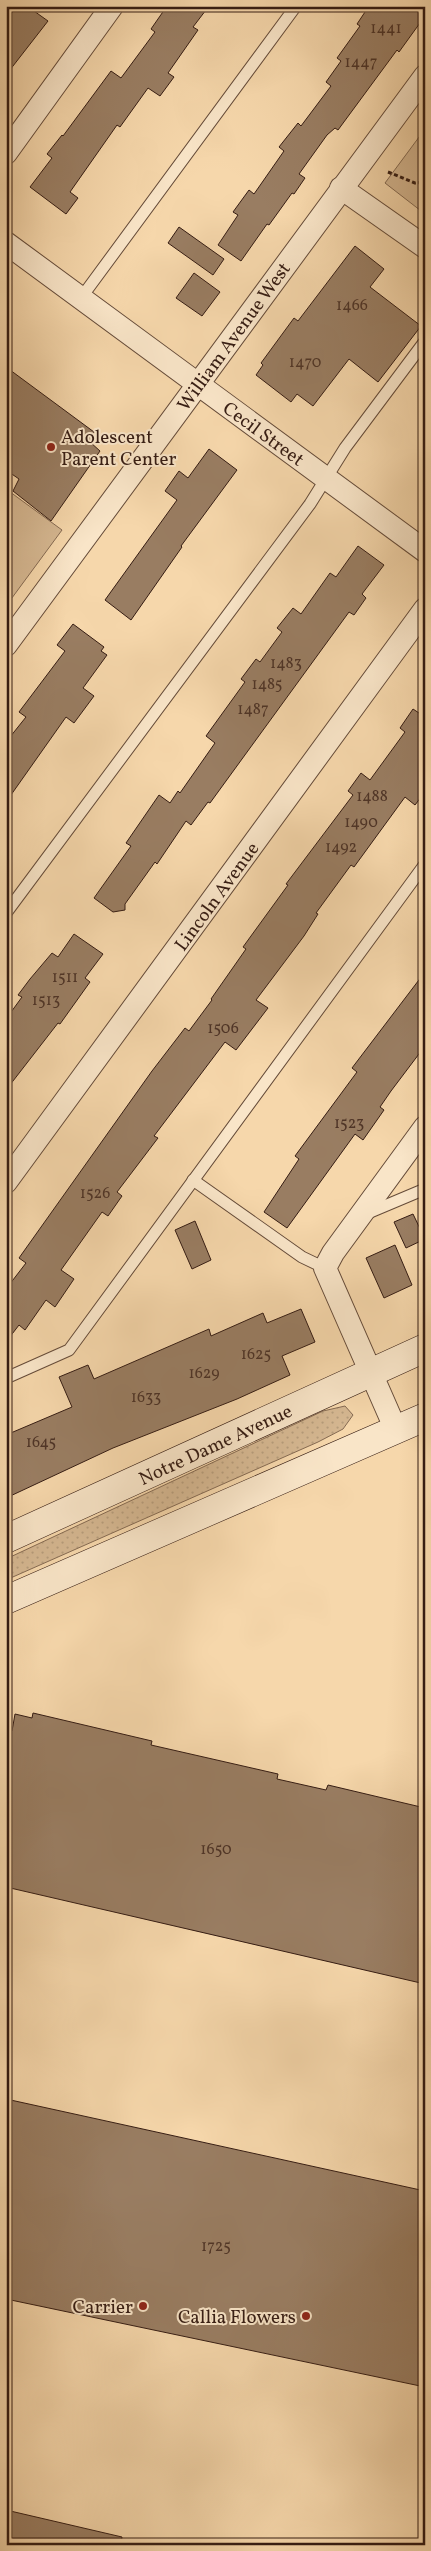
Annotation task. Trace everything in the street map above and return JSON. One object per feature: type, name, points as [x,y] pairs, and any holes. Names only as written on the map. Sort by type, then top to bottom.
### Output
[{"type":"main road","name":"Notre Dame Avenue","points":[[6,1539],[425,1348]]},
{"type":"main road","points":[[6,1600],[425,1417]]},
{"type":"street","points":[[6,153],[112,6]]},
{"type":"street","name":"William Avenue West","points":[[6,645],[197,383],[425,76]]},
{"type":"street","points":[[341,188],[425,247]]},
{"type":"street","name":"Cecil Street","points":[[6,243],[425,551]]},
{"type":"street","name":"Lincoln Avenue","points":[[6,1182],[425,609]]},
{"type":"street","points":[[396,1430],[325,1268],[333,1253],[425,1127]]},
{"type":"lane","points":[[81,298],[296,6]]},
{"type":"lane","points":[[6,913],[327,479],[345,448],[425,341]]},
{"type":"lane","points":[[6,1378],[69,1350],[425,864]]},
{"type":"lane","points":[[193,1180],[302,1256],[325,1268]]},
{"type":"lane","points":[[362,1215],[425,1189]]},
{"type":"path","points":[[388,172],[415,183],[425,182]]},
{"type":"shaded area","points":[[425,129],[425,214],[385,183]]},
{"type":"shaded area","points":[[6,489],[62,530],[6,606]]},
{"type":"shaded area","points":[[345,1406],[353,1415],[343,1429],[318,1442],[6,1580],[6,1559],[323,1411]]},
{"type":"building","points":[[6,6],[27,6],[48,21],[6,75]]},
{"type":"building","points":[[167,6],[209,6],[193,27],[198,30],[168,73],[174,77],[160,96],[148,88],[120,127],[117,125],[70,192],[78,198],[66,214],[30,187],[52,158],[47,154],[63,136],[111,71],[121,78],[155,32],[151,29]]},
{"type":"building","points":[[369,6],[425,6],[425,16],[399,52],[397,50],[338,130],[335,128],[327,135],[299,174],[305,178],[269,225],[267,224],[241,261],[218,245],[238,215],[233,212],[249,190],[254,194],[284,151],[279,147],[298,123],[301,126],[331,86],[326,82],[341,61],[337,58],[360,26],[357,24]]},
{"type":"building","points":[[179,227],[224,259],[213,275],[168,243]]},
{"type":"building","points":[[355,246],[384,269],[370,287],[421,326],[378,382],[349,359],[313,406],[297,394],[291,402],[256,375],[263,365],[261,363],[294,318],[298,321]]},
{"type":"building","points":[[194,273],[220,292],[202,316],[176,298]]},
{"type":"building","name":"Adolescent Parent Center","points":[[6,367],[94,432],[90,442],[100,451],[51,521],[13,491],[19,479],[6,470]]},
{"type":"building","points":[[209,449],[237,470],[181,546],[131,620],[105,600],[177,500],[165,491],[179,471],[188,478]]},
{"type":"building","points":[[358,546],[384,565],[362,594],[366,598],[354,615],[349,612],[210,803],[208,802],[191,825],[186,821],[157,864],[155,862],[125,904],[125,910],[113,912],[94,898],[131,846],[126,843],[159,795],[170,803],[178,791],[180,793],[215,743],[206,736],[245,682],[241,679],[256,659],[260,662],[282,632],[277,628],[293,608],[301,614],[330,573],[336,577]]},
{"type":"building","points":[[73,624],[104,647],[101,651],[107,655],[83,688],[94,696],[74,723],[66,717],[6,802],[6,742],[26,717],[19,712],[65,651],[57,645]]},
{"type":"building","points":[[425,706],[425,792],[415,805],[405,797],[354,867],[351,865],[316,913],[318,914],[304,936],[256,1000],[268,1008],[236,1050],[225,1042],[154,1136],[158,1138],[117,1192],[122,1196],[108,1216],[102,1212],[61,1270],[74,1279],[55,1307],[46,1300],[25,1330],[19,1325],[6,1342],[6,1289],[26,1263],[19,1258],[152,1071],[185,1028],[189,1031],[212,1000],[246,949],[243,947],[288,885],[286,884],[353,795],[348,791],[361,773],[370,780],[405,732],[400,728],[413,709],[419,713]]},
{"type":"building","points":[[74,934],[103,954],[85,978],[90,982],[60,1024],[58,1023],[6,1090],[6,1019],[22,997],[18,995],[30,979],[52,953],[58,957]]},
{"type":"building","points":[[425,972],[425,1046],[380,1107],[384,1110],[363,1140],[355,1134],[287,1228],[264,1212],[299,1159],[295,1156],[357,1072],[352,1068]]},
{"type":"building","points":[[413,1214],[425,1239],[406,1248],[394,1222]]},
{"type":"building","points":[[195,1221],[211,1260],[192,1269],[175,1230]]},
{"type":"building","points":[[395,1245],[412,1285],[384,1298],[366,1258]]},
{"type":"building","points":[[301,1309],[315,1342],[282,1356],[290,1375],[237,1399],[113,1448],[6,1498],[6,1435],[72,1407],[59,1377],[88,1365],[94,1379],[209,1329],[211,1336],[263,1313],[267,1323]]},
{"type":"building","points":[[33,1713],[152,1741],[151,1745],[278,1774],[277,1779],[326,1790],[328,1785],[425,1808],[425,1984],[6,1887],[6,1729],[12,1731],[15,1714],[32,1718]]},
{"type":"building","points":[[6,2099],[425,2191],[425,2387],[6,2299]]},
{"type":"building","points":[[6,2510],[122,2537],[121,2545],[6,2545]]},
{"type":"place","name":"Adolescent Parent Center","points":[[51,447]]},
{"type":"place","name":"Carrier","points":[[143,2306]]},
{"type":"place","name":"Callia Flowers","points":[[306,2316]]}]
